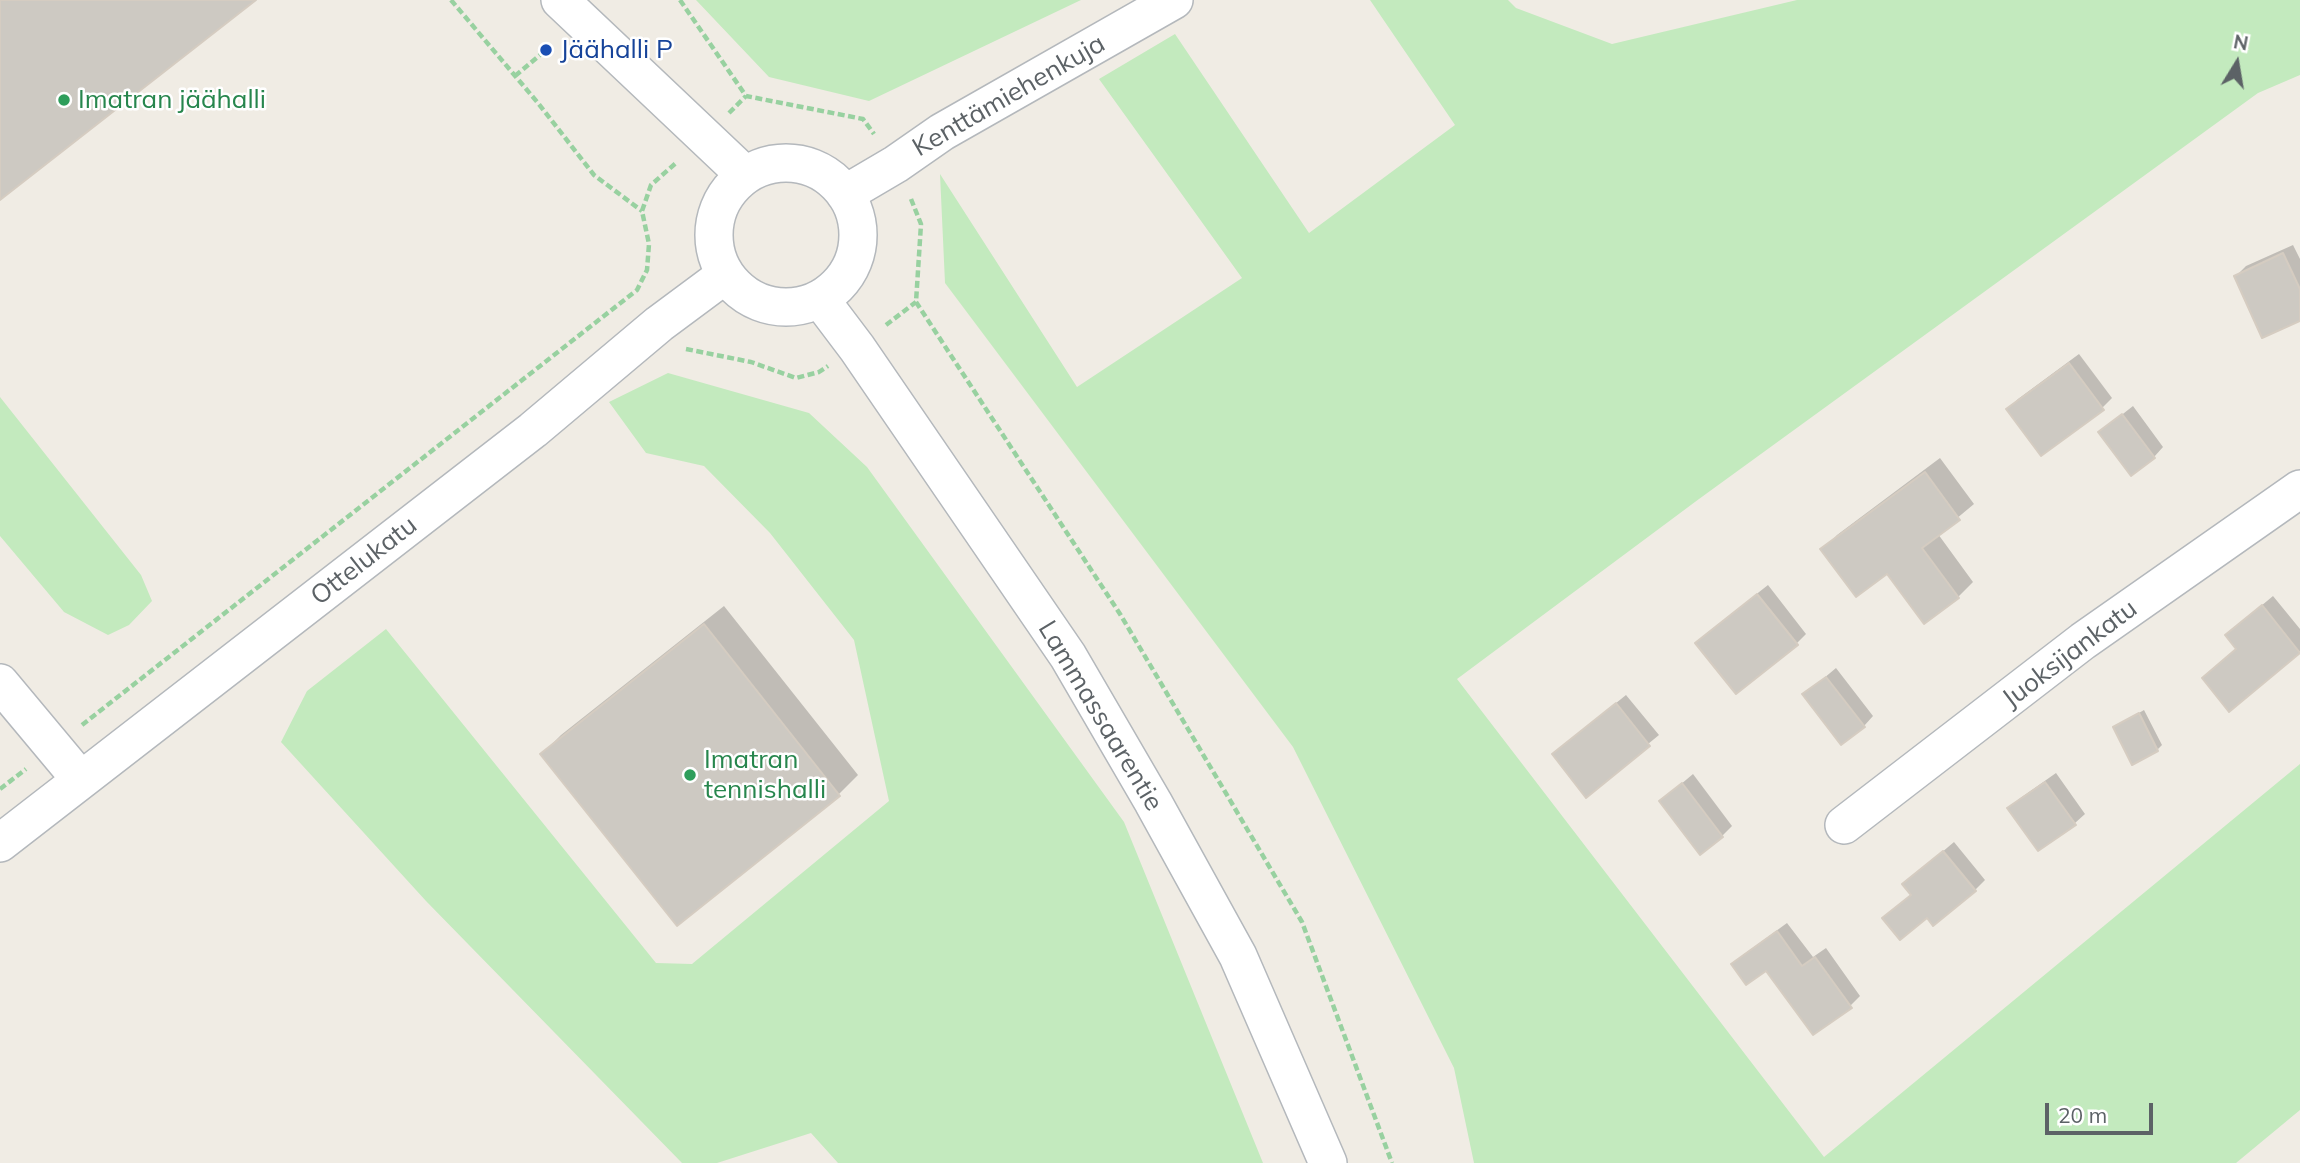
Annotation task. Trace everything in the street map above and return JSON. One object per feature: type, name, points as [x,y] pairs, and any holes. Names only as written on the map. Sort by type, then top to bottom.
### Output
[{"type":"street","points":[[560,0],[745,174]]},
{"type":"street","name":"Kenttämiehenkuja","points":[[845,194],[896,164],[942,132],[1015,93],[1174,0]]},
{"type":"street","points":[[799,163],[825,174],[845,194],[855,212],[858,232],[856,252],[843,279],[820,299],[795,307],[768,305],[744,294],[725,275],[714,249],[714,220],[725,195],[745,174],[771,164],[799,163]]},
{"type":"street","name":"Ottelukatu","points":[[0,843],[526,436],[659,324],[725,275]]},
{"type":"street","name":"Lammassaarentie","points":[[820,299],[857,348],[1068,656],[1238,956],[1328,1163]]},
{"type":"street","name":"Juoksijankatu","points":[[1844,825],[2083,641],[2300,489]]},
{"type":"street","points":[[0,683],[80,780]]},
{"type":"path","points":[[451,0],[594,175],[642,211]]},
{"type":"path","points":[[680,0],[746,96],[863,119],[896,164],[921,224],[916,302],[1120,614],[1302,922],[1392,1163]]},
{"type":"path","points":[[515,76],[546,50]]},
{"type":"path","points":[[0,789],[637,290],[647,270],[649,244],[642,211],[651,185],[746,96]]},
{"type":"path","points":[[659,324],[683,349],[751,362],[796,378],[819,372],[857,348],[916,302]]},
{"type":"green space","points":[[696,0],[1081,0],[869,101],[769,77]]},
{"type":"green space","points":[[1370,0],[1508,0],[1516,8],[1612,44],[1797,0],[2300,0],[2300,75],[2258,93],[1699,499],[1457,679],[1824,1157],[2300,764],[2300,1110],[2236,1163],[1474,1163],[1454,1068],[1293,747],[945,283],[940,174],[1077,387],[1242,278],[1099,79],[1175,34],[1309,233],[1455,125]]},
{"type":"green space","points":[[668,373],[809,413],[867,467],[1124,822],[1263,1163],[838,1163],[811,1133],[717,1163],[682,1163],[426,901],[281,742],[307,691],[386,629],[656,963],[692,964],[889,801],[854,640],[770,533],[704,466],[646,453],[609,402]]},
{"type":"green space","points":[[0,397],[141,575],[152,601],[129,625],[108,635],[64,612],[0,536]]},
{"type":"building","name":"Imatran jäähalli","points":[[0,0],[256,0],[0,200]]},
{"type":"building","points":[[2283,253],[2300,289],[2300,321],[2262,338],[2234,276]]},
{"type":"building","points":[[2069,363],[2104,410],[2041,456],[2006,409]]},
{"type":"building","points":[[2122,414],[2155,458],[2131,476],[2098,432]]},
{"type":"building","points":[[1925,472],[1960,520],[1922,548],[1959,598],[1924,624],[1887,574],[1856,597],[1820,549]]},
{"type":"building","points":[[1757,594],[1798,645],[1736,694],[1695,643]]},
{"type":"building","points":[[2262,605],[2300,653],[2229,712],[2202,678],[2236,649],[2225,635]]},
{"type":"building","name":"Imatran tennishalli","points":[[704,624],[840,796],[677,926],[540,754]]},
{"type":"building","points":[[1826,677],[1865,727],[1841,745],[1802,694]]},
{"type":"building","points":[[1616,703],[1650,746],[1586,798],[1552,754]]},
{"type":"building","points":[[2139,713],[2158,751],[2132,765],[2113,727]]},
{"type":"building","points":[[2045,782],[2076,825],[2038,851],[2007,808]]},
{"type":"building","points":[[1682,783],[1723,837],[1700,855],[1659,801]]},
{"type":"building","points":[[1943,851],[1976,891],[1933,926],[1927,918],[1900,940],[1882,918],[1911,895],[1902,884]]},
{"type":"building","points":[[1777,931],[1802,966],[1815,957],[1852,1008],[1813,1035],[1766,971],[1746,985],[1731,964]]},
{"type":"place","name":"Jäähalli P","points":[[546,50]]},
{"type":"place","name":"Imatran jäähalli","points":[[64,100]]},
{"type":"place","name":"Imatran tennishalli","points":[[690,775]]}]
